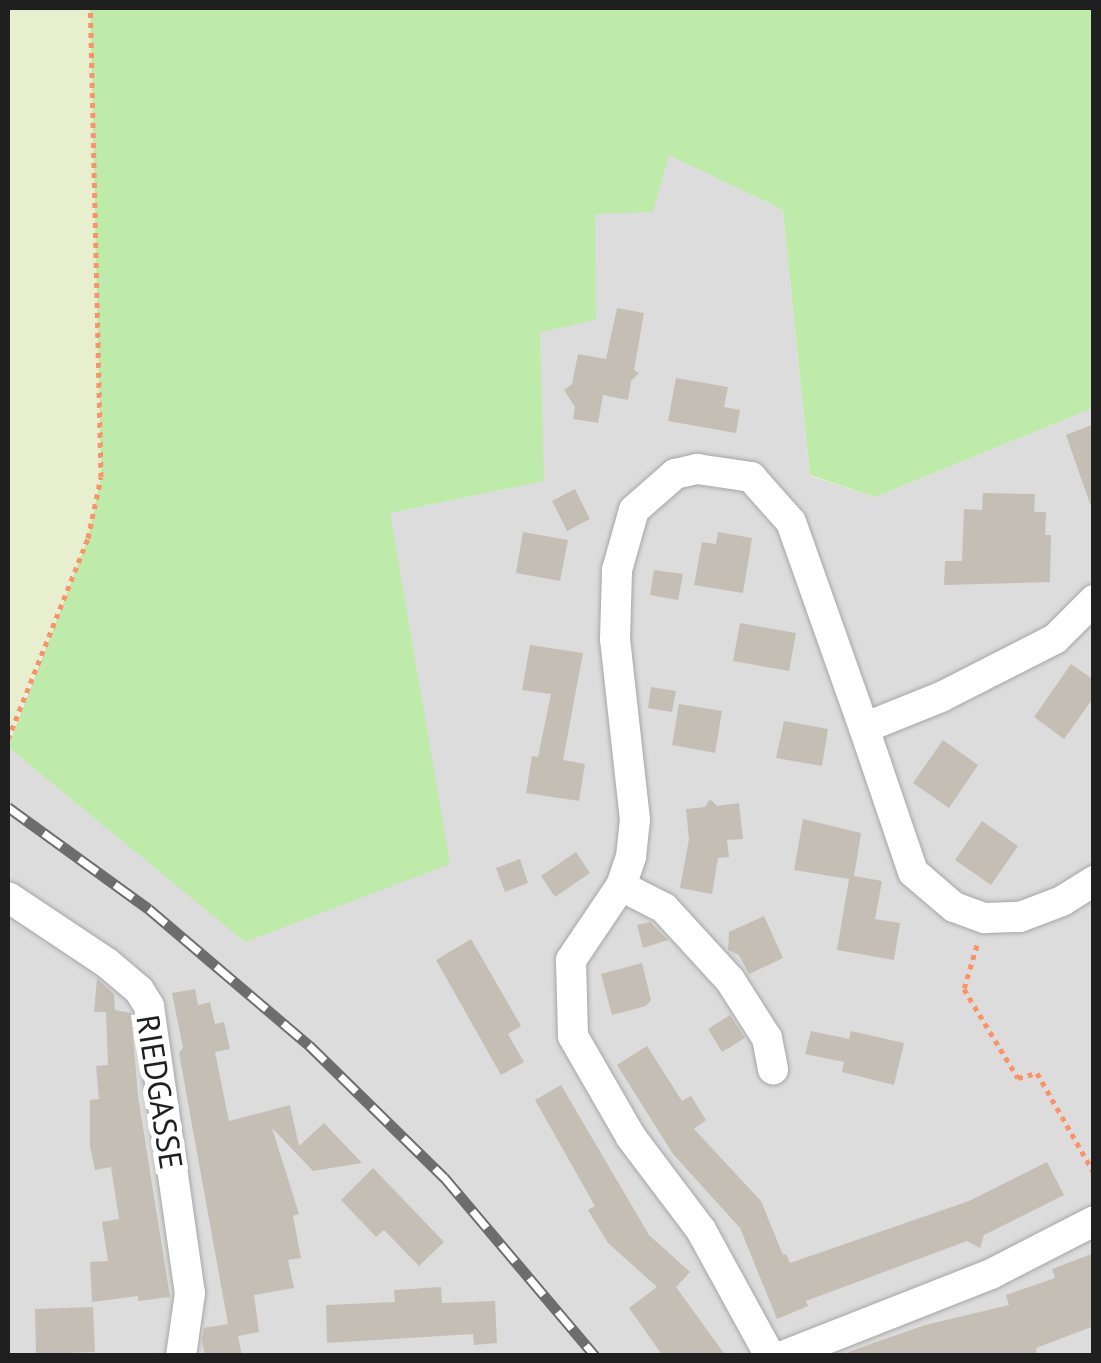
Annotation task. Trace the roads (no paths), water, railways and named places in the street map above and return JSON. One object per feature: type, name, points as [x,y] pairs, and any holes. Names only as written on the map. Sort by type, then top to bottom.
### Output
[{"type":"street","points":[[770,1356],[701,1230],[631,1137],[574,1036],[570,960],[621,886],[631,857],[636,820],[615,639],[617,570],[634,510],[675,474],[697,469],[751,477],[791,522],[913,872],[954,907],[985,918],[1020,917],[1062,901],[1094,880]]},
{"type":"street","points":[[864,728],[941,697],[1055,638],[1094,600]]},
{"type":"street","points":[[621,886],[664,908],[730,980],[768,1038],[773,1069]]},
{"type":"street","name":"RIEDGASSE","points":[[8,897],[107,963],[139,990],[149,1006],[190,1293],[181,1356]]},
{"type":"street","points":[[784,1356],[991,1274],[1094,1220]]},
{"type":"railway","points":[[8,807],[149,909],[309,1045],[444,1177],[595,1356]]}]
